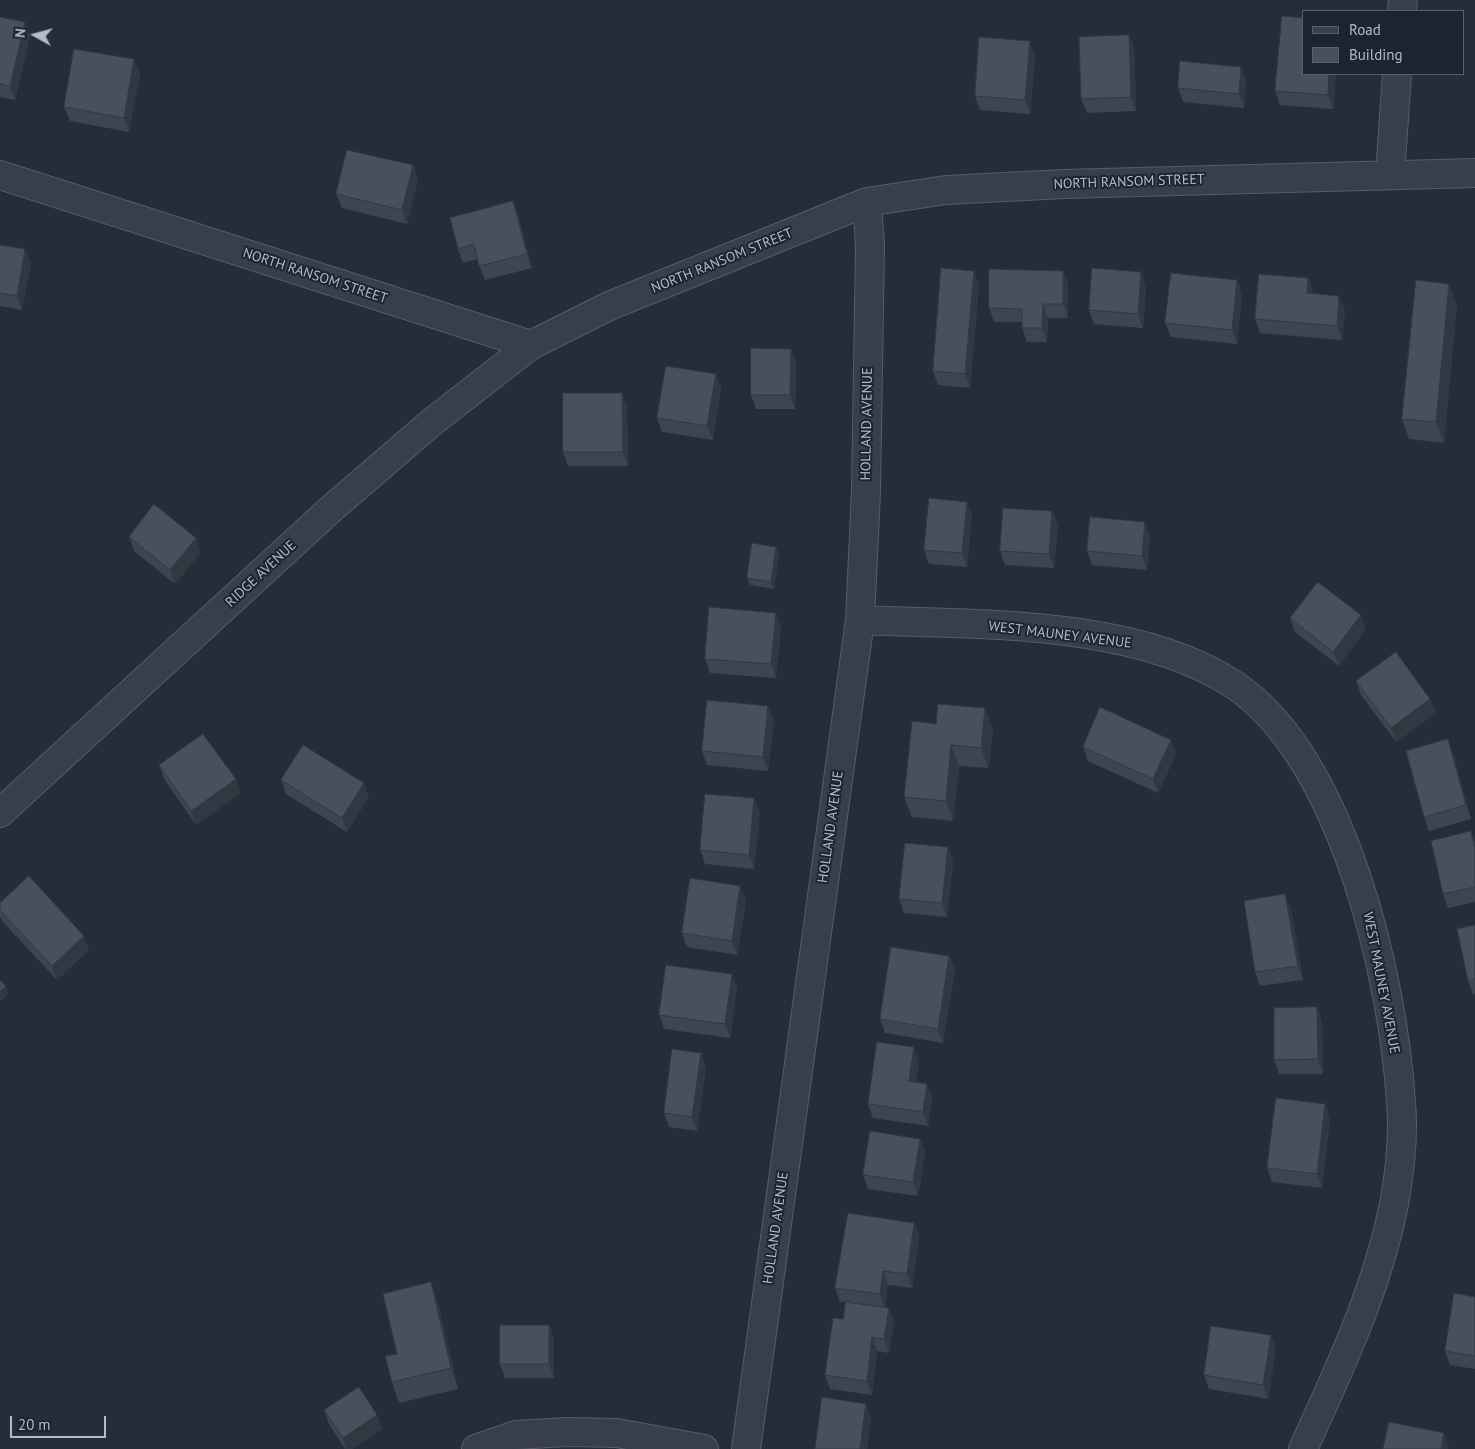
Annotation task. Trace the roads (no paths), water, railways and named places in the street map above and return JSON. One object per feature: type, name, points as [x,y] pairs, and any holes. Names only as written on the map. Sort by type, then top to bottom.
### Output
[{"type":"street","points":[[1390,175],[1397,75]]},
{"type":"street","name":"NORTH RANSOM STREET","points":[[0,176],[531,345],[610,306],[867,202],[946,190],[1064,184],[1475,173]]},
{"type":"street","name":"HOLLAND AVENUE","points":[[746,1449],[860,620],[866,490],[870,246],[867,202]]},
{"type":"street","name":"RIDGE AVENUE","points":[[0,813],[332,509],[432,422],[531,345]]},
{"type":"street","name":"WEST MAUNEY AVENUE","points":[[860,620],[1018,627],[1137,644],[1187,660],[1234,685],[1272,717],[1302,758],[1348,852],[1365,901],[1381,969],[1396,1052],[1402,1104],[1401,1155],[1394,1205],[1381,1256],[1347,1353],[1303,1449]]},
{"type":"street","points":[[476,1449],[516,1434],[566,1432],[617,1433],[704,1449]]}]
